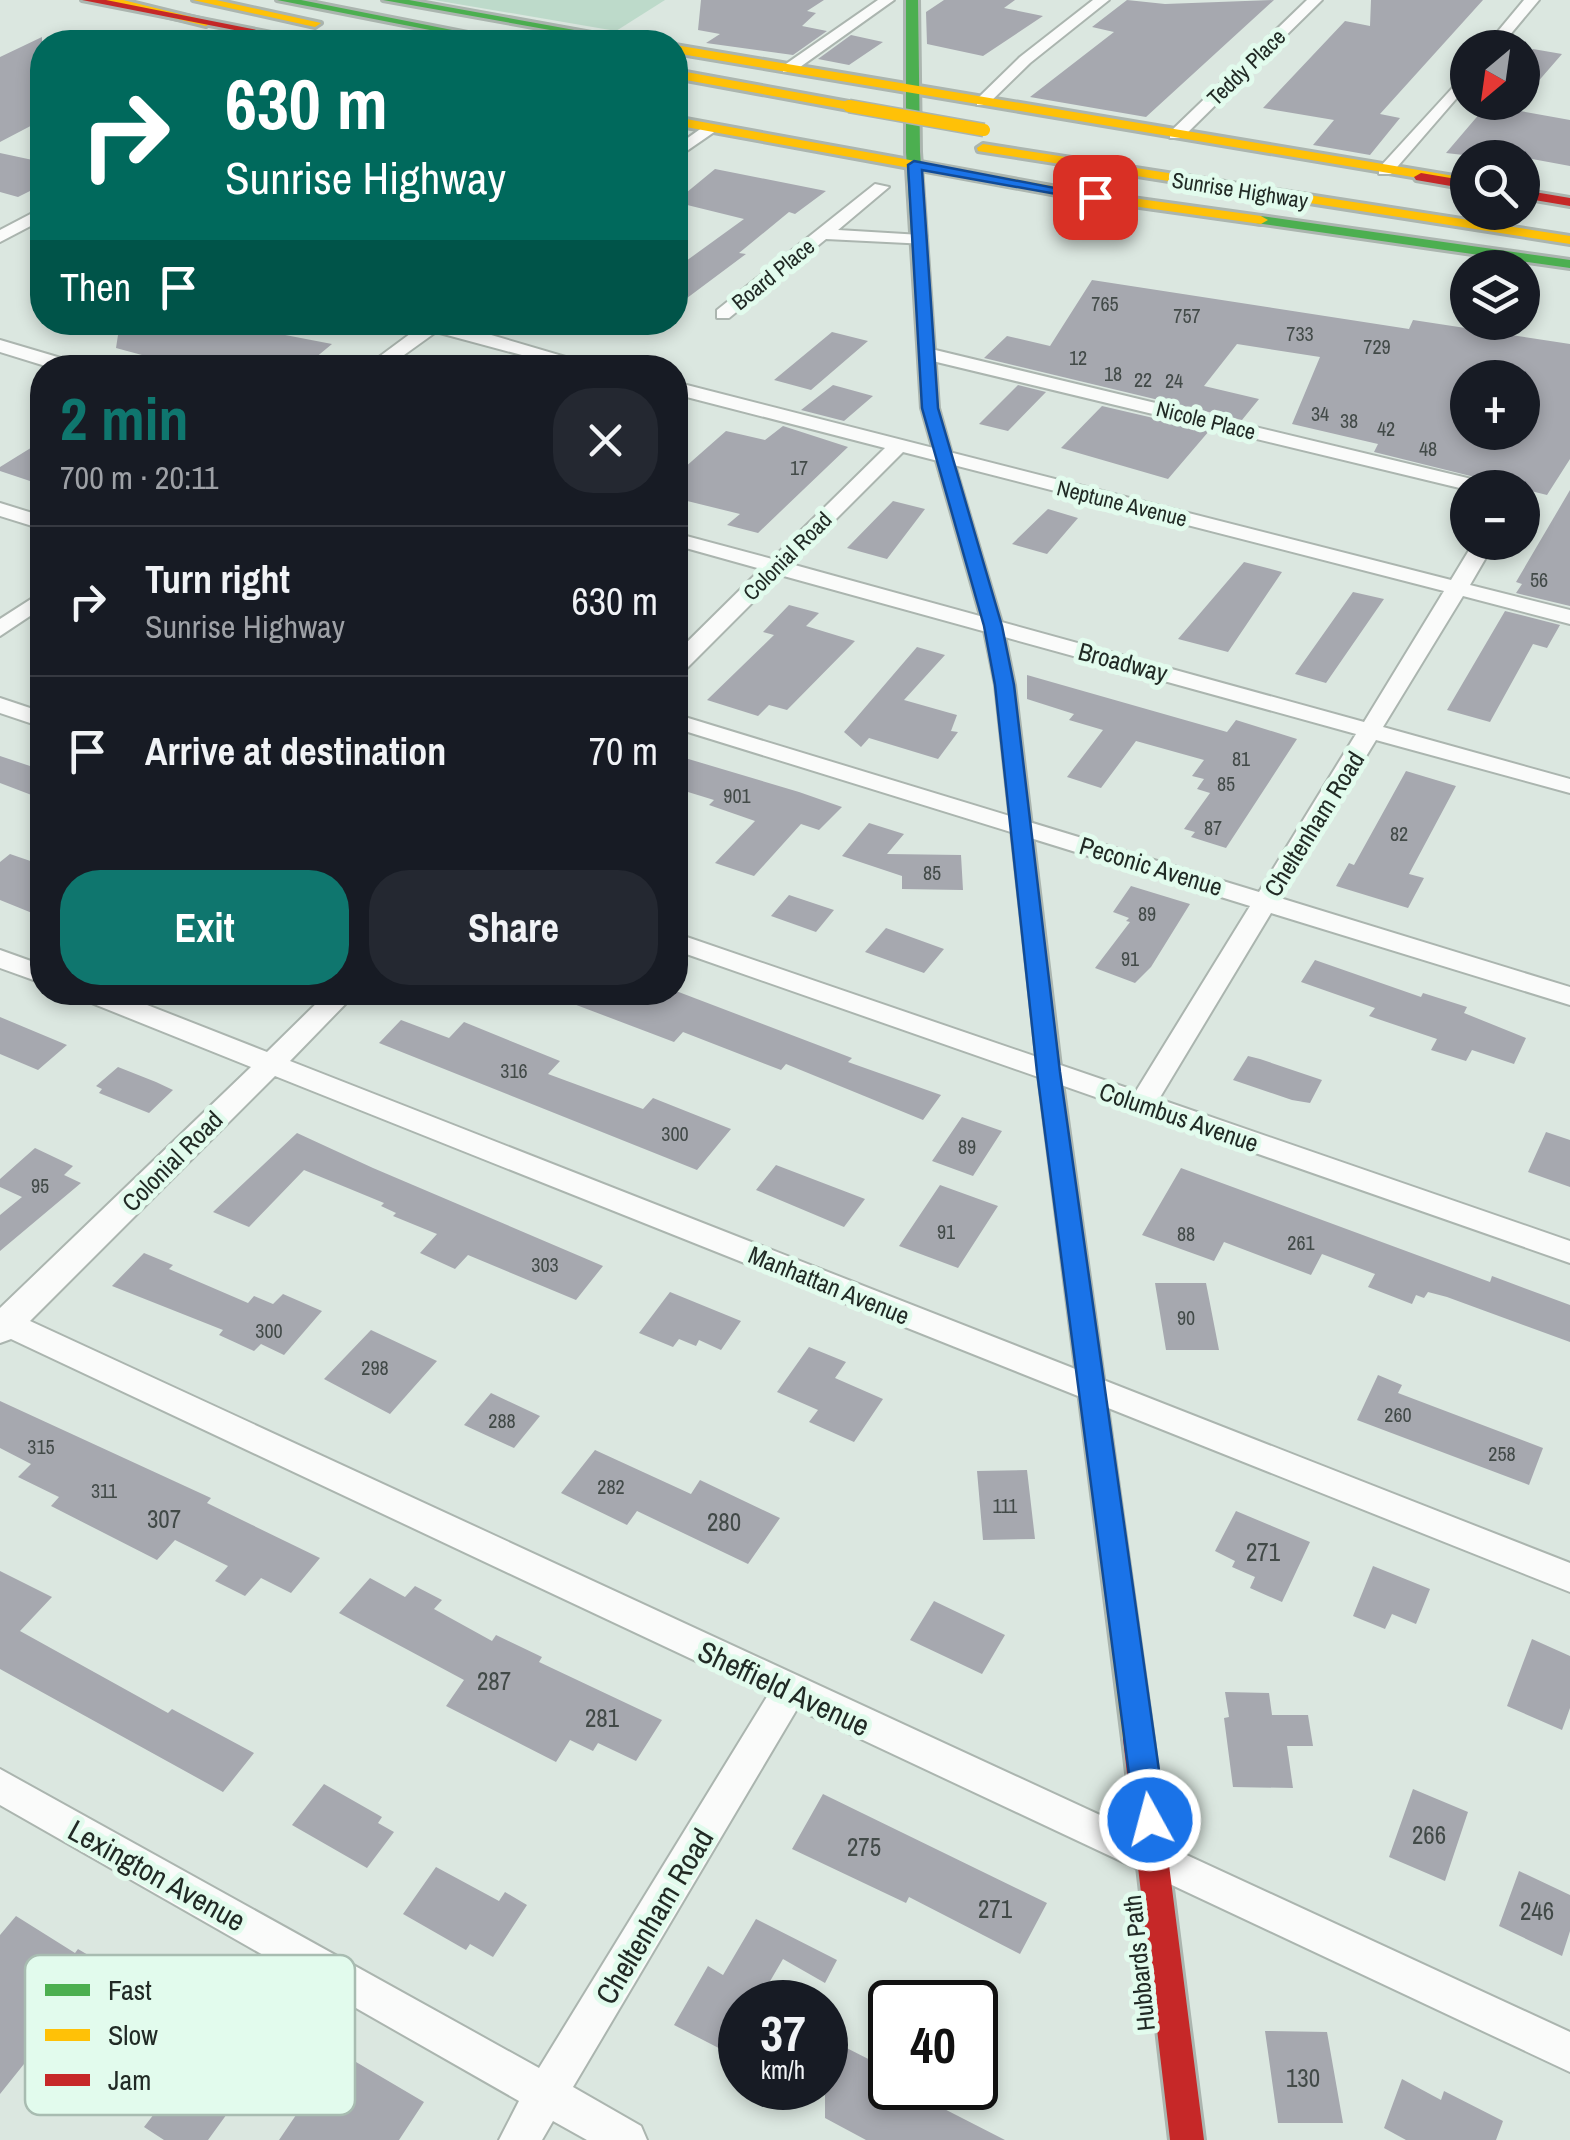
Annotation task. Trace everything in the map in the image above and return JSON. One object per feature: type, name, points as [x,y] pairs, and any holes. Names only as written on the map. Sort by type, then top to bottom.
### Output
[{"type":"main road","points":[[88,0],[203,11],[269,30]]},
{"type":"main road","points":[[107,0],[335,30]]},
{"type":"main road","points":[[283,0],[443,30]]},
{"type":"main road","points":[[389,0],[564,30]]},
{"type":"main road","name":"Hubbards Path","points":[[912,0],[914,165],[930,408],[993,626],[1156,1859],[1187,2140]]},
{"type":"main road","name":"Sunrise Highway","points":[[688,52],[1450,181]]},
{"type":"main road","name":"Sunrise Highway","points":[[688,77],[848,115]]},
{"type":"main road","name":"Sunrise Highway","points":[[688,94],[848,115],[1570,240]]},
{"type":"main road","name":"Sunrise Highway","points":[[688,123],[914,165],[1570,264]]},
{"type":"main road","name":"Sunrise Highway","points":[[984,139],[1450,204]]},
{"type":"main road","points":[[1540,195],[1570,199]]},
{"type":"main road","points":[[1540,216],[1570,221]]},
{"type":"main road","points":[[1351,233],[1570,251]]},
{"type":"street","points":[[788,69],[887,0]]},
{"type":"street","points":[[982,102],[1026,60],[1102,0]]},
{"type":"street","name":"Teddy Place","points":[[1176,135],[1315,0]]},
{"type":"street","points":[[1506,30],[1532,0]]},
{"type":"street","points":[[1385,171],[1450,95]]},
{"type":"street","points":[[688,145],[712,128]]},
{"type":"street","name":"Board Place","points":[[723,314],[880,187]]},
{"type":"street","points":[[0,215],[30,219]]},
{"type":"street","points":[[0,237],[30,223]]},
{"type":"street","name":"Board Place","points":[[822,234],[921,240]]},
{"type":"street","points":[[390,355],[416,335]]},
{"type":"street","points":[[471,335],[546,355]]},
{"type":"street","points":[[0,346],[30,355]]},
{"type":"street","name":"Nicole Place","points":[[927,354],[1450,480]]},
{"type":"street","name":"Neptune Avenue","points":[[688,391],[1570,617]]},
{"type":"street","name":"Colonial Road","points":[[688,654],[899,445]]},
{"type":"street","points":[[0,509],[30,519]]},
{"type":"street","name":"Broadway","points":[[688,543],[1570,786]]},
{"type":"street","name":"Cheltenham Road","points":[[1142,1104],[1473,560]]},
{"type":"street","points":[[0,628],[30,607]]},
{"type":"street","points":[[0,705],[30,716]]},
{"type":"street","name":"Peconic Avenue","points":[[688,725],[1570,996]]},
{"type":"street","name":"Columbus Avenue","points":[[688,946],[1570,1252]]},
{"type":"street","points":[[0,958],[30,970]]},
{"type":"street","name":"Manhattan Avenue","points":[[121,1005],[1570,1578]]},
{"type":"street","name":"Colonial Road","points":[[2,1325],[331,1005]]},
{"type":"street","name":"Sheffield Avenue","points":[[2,1325],[1570,2052]]},
{"type":"street","name":"Cheltenham Road","points":[[519,2140],[789,1691]]},
{"type":"street","name":"Lexington Avenue","points":[[0,1786],[299,1955]]},
{"type":"street","name":"Lexington Avenue","points":[[355,1987],[627,2140]]},
{"type":"green space","points":[[434,0],[665,0],[618,30]]},
{"type":"building","points":[[701,0],[824,0],[807,11],[816,13],[802,26],[827,31],[793,55],[706,43],[720,34],[698,30]]},
{"type":"building","points":[[944,0],[1015,0],[1004,8],[1043,16],[983,56],[927,44],[926,12]]},
{"type":"building","points":[[1127,0],[1165,4],[1274,0],[1146,117],[1030,97],[1114,32],[1092,27]]},
{"type":"building","points":[[1371,0],[1483,0],[1456,30],[1450,30],[1450,37],[1380,114],[1400,118],[1370,155],[1313,145],[1334,120],[1263,108],[1345,21],[1370,26]]},
{"type":"building","points":[[851,35],[883,42],[849,65],[818,59]]},
{"type":"building","points":[[30,43],[30,126],[0,142],[0,57]]},
{"type":"building","points":[[1540,50],[1562,54],[1540,79]]},
{"type":"building","points":[[1540,115],[1570,120],[1570,166],[1540,160],[1540,140],[1457,140],[1474,120],[1540,120]]},
{"type":"building","points":[[0,153],[30,159],[30,191],[18,197],[0,192]]},
{"type":"building","points":[[715,169],[826,191],[795,214],[789,212],[739,253],[746,254],[688,297],[688,260],[744,219],[688,205],[688,191]]},
{"type":"building","points":[[1092,280],[1409,329],[1413,320],[1450,326],[1450,340],[1540,339],[1570,344],[1570,459],[1547,495],[1540,493],[1540,470],[1450,471],[1374,452],[1378,444],[1292,424],[1320,357],[1237,344],[1204,386],[1259,399],[1242,420],[984,358],[1007,336],[1050,346]]},
{"type":"building","points":[[832,332],[868,341],[811,390],[774,380]]},
{"type":"building","points":[[118,335],[285,335],[332,344],[319,355],[142,355],[116,348]]},
{"type":"building","points":[[833,385],[873,396],[844,421],[801,410]]},
{"type":"building","points":[[1018,385],[1046,392],[1008,431],[979,424]]},
{"type":"building","points":[[1102,406],[1209,431],[1168,479],[1061,448]]},
{"type":"building","points":[[783,426],[848,447],[758,533],[727,525],[740,514],[688,501],[688,465],[726,431],[765,440]]},
{"type":"building","points":[[30,448],[30,481],[0,471],[0,467]]},
{"type":"building","points":[[1570,490],[1570,606],[1516,593],[1522,584],[1516,582],[1529,560],[1540,560],[1540,541]]},
{"type":"building","points":[[893,501],[925,509],[887,559],[847,548]]},
{"type":"building","points":[[1048,509],[1078,518],[1047,554],[1012,544]]},
{"type":"building","points":[[1244,562],[1282,572],[1228,652],[1178,639]]},
{"type":"building","points":[[1353,592],[1384,599],[1326,683],[1295,674]]},
{"type":"building","points":[[789,605],[819,613],[806,626],[855,641],[787,710],[769,705],[758,716],[707,700],[774,635],[763,632]]},
{"type":"building","points":[[1505,611],[1560,625],[1547,648],[1533,644],[1490,722],[1447,710]]},
{"type":"building","points":[[917,647],[945,655],[904,700],[957,715],[951,731],[958,732],[938,759],[869,738],[861,747],[844,732]]},
{"type":"building","points":[[1027,675],[1227,732],[1236,720],[1297,739],[1226,848],[1191,837],[1195,832],[1184,829],[1210,793],[1197,789],[1204,779],[1192,776],[1204,760],[1136,741],[1101,788],[1067,777],[1103,730],[1069,720],[1074,714],[1027,699]]},
{"type":"building","points":[[0,756],[30,766],[30,794],[0,783]]},
{"type":"building","points":[[688,759],[842,807],[819,830],[801,824],[754,876],[715,863],[755,821],[709,805],[714,800],[688,792]]},
{"type":"building","points":[[1406,771],[1456,786],[1409,874],[1424,878],[1408,908],[1336,886],[1349,863],[1354,865]]},
{"type":"building","points":[[869,823],[904,834],[887,854],[961,855],[963,890],[902,889],[902,876],[842,856]]},
{"type":"building","points":[[10,854],[30,861],[30,912],[0,900],[0,862]]},
{"type":"building","points":[[1131,886],[1190,904],[1151,967],[1135,983],[1095,968],[1130,922],[1113,912]]},
{"type":"building","points":[[789,895],[834,910],[816,932],[771,916]]},
{"type":"building","points":[[886,928],[944,949],[924,973],[865,952]]},
{"type":"building","points":[[1315,960],[1421,997],[1423,993],[1467,1007],[1464,1013],[1526,1038],[1514,1064],[1472,1050],[1466,1061],[1431,1050],[1437,1039],[1369,1016],[1375,1008],[1301,982]]},
{"type":"building","points":[[688,996],[852,1058],[848,1062],[941,1095],[923,1120],[786,1064],[781,1070],[683,1032],[674,1042],[576,1005],[688,1005]]},
{"type":"building","points":[[0,1017],[67,1045],[38,1070],[0,1054]]},
{"type":"building","points":[[401,1020],[449,1038],[464,1022],[560,1061],[548,1074],[643,1109],[653,1098],[731,1129],[697,1170],[379,1043]]},
{"type":"building","points":[[1248,1056],[1322,1080],[1310,1103],[1233,1080]]},
{"type":"building","points":[[118,1067],[173,1090],[149,1113],[99,1093],[102,1089],[96,1086]]},
{"type":"building","points":[[962,1117],[1002,1131],[973,1176],[932,1161]]},
{"type":"building","points":[[1546,1132],[1570,1140],[1570,1187],[1528,1172]]},
{"type":"building","points":[[297,1133],[603,1266],[576,1300],[468,1255],[455,1269],[420,1253],[437,1234],[393,1216],[396,1213],[381,1206],[384,1203],[304,1170],[249,1227],[213,1212]]},
{"type":"building","points":[[35,1148],[73,1166],[64,1175],[81,1183],[0,1251],[0,1215],[22,1197],[0,1187],[0,1179]]},
{"type":"building","points":[[776,1165],[865,1199],[844,1227],[756,1190]]},
{"type":"building","points":[[1181,1168],[1490,1282],[1492,1276],[1570,1305],[1570,1342],[1428,1292],[1424,1298],[1416,1295],[1412,1304],[1368,1287],[1375,1274],[1322,1254],[1311,1275],[1224,1242],[1214,1261],[1142,1235]]},
{"type":"building","points":[[940,1185],[998,1206],[958,1268],[899,1246]]},
{"type":"building","points":[[144,1253],[173,1265],[169,1269],[248,1303],[254,1296],[273,1304],[283,1294],[322,1311],[284,1355],[261,1344],[254,1351],[219,1335],[223,1330],[112,1286]]},
{"type":"building","points":[[1155,1283],[1206,1283],[1219,1350],[1166,1350]]},
{"type":"building","points":[[670,1292],[741,1321],[721,1350],[699,1340],[696,1346],[679,1339],[673,1347],[639,1333]]},
{"type":"building","points":[[371,1330],[437,1361],[390,1414],[324,1379]]},
{"type":"building","points":[[809,1347],[846,1362],[835,1378],[883,1399],[854,1442],[809,1422],[818,1410],[777,1392]]},
{"type":"building","points":[[1378,1375],[1402,1385],[1398,1393],[1543,1448],[1529,1485],[1357,1420]]},
{"type":"building","points":[[491,1393],[540,1416],[514,1448],[464,1425]]},
{"type":"building","points":[[0,1401],[211,1498],[207,1503],[320,1558],[291,1593],[261,1578],[245,1596],[215,1581],[228,1566],[175,1540],[157,1560],[51,1506],[59,1497],[18,1477],[31,1464],[0,1448]]},
{"type":"building","points":[[595,1450],[691,1494],[700,1480],[780,1518],[748,1564],[637,1511],[627,1525],[561,1493]]},
{"type":"building","points":[[1027,1470],[1035,1539],[983,1540],[977,1471]]},
{"type":"building","points":[[1236,1511],[1310,1542],[1282,1602],[1250,1588],[1255,1577],[1232,1567],[1235,1561],[1215,1551]]},
{"type":"building","points":[[1373,1566],[1430,1589],[1416,1624],[1392,1614],[1385,1629],[1353,1616]]},
{"type":"building","points":[[0,1571],[52,1597],[20,1631],[168,1713],[172,1709],[254,1753],[223,1792],[0,1669]]},
{"type":"building","points":[[370,1578],[405,1597],[415,1586],[442,1600],[434,1609],[492,1641],[496,1635],[542,1657],[539,1662],[662,1720],[636,1761],[598,1743],[593,1751],[570,1740],[556,1762],[446,1706],[464,1680],[339,1613]]},
{"type":"building","points":[[934,1601],[1005,1635],[982,1674],[910,1640]]},
{"type":"building","points":[[1532,1639],[1570,1656],[1570,1708],[1562,1730],[1507,1706]]},
{"type":"building","points":[[1225,1692],[1269,1693],[1272,1715],[1308,1715],[1313,1746],[1287,1746],[1293,1788],[1233,1787],[1224,1718],[1229,1717]]},
{"type":"building","points":[[324,1784],[382,1817],[378,1823],[394,1832],[367,1868],[292,1825]]},
{"type":"building","points":[[1413,1789],[1468,1812],[1445,1881],[1389,1857]]},
{"type":"building","points":[[823,1794],[1047,1903],[1020,1954],[909,1897],[906,1903],[792,1849]]},
{"type":"building","points":[[436,1867],[499,1901],[505,1892],[527,1905],[493,1957],[470,1944],[466,1950],[403,1914]]},
{"type":"building","points":[[1519,1871],[1570,1895],[1570,1931],[1562,1956],[1499,1926]]},
{"type":"building","points":[[16,1916],[75,1953],[78,1949],[88,1955],[25,1955],[25,2063],[0,2094],[0,1935]]},
{"type":"building","points":[[756,1919],[837,1960],[827,1980],[783,1959],[771,1980],[718,1980],[718,2048],[674,2025],[708,1966],[723,1975]]},
{"type":"building","points":[[1265,2031],[1327,2032],[1343,2123],[1278,2123]]},
{"type":"building","points":[[848,2049],[868,2059],[868,2110],[946,2110],[1005,2140],[866,2140],[825,2118],[825,2110],[848,2110]]},
{"type":"building","points":[[355,2061],[424,2102],[399,2140],[279,2140],[296,2115],[355,2115]]},
{"type":"building","points":[[1402,2079],[1441,2100],[1444,2091],[1503,2121],[1496,2140],[1406,2140],[1384,2128]]},
{"type":"building","points":[[153,2115],[226,2115],[208,2140],[164,2140],[144,2127]]},
{"type":"traffic: fast","points":[[283,0],[443,30]]},
{"type":"traffic: fast","points":[[389,0],[565,30]]},
{"type":"traffic: fast","points":[[912,0],[913,152],[930,408],[949,475]]},
{"type":"traffic: fast","points":[[1261,220],[1570,264]]},
{"type":"traffic: slow","points":[[107,0],[206,22]]},
{"type":"traffic: slow","points":[[199,0],[315,23]]},
{"type":"traffic: slow","points":[[688,51],[1450,179]]},
{"type":"traffic: slow","points":[[688,76],[849,106]]},
{"type":"traffic: slow","points":[[849,106],[984,130]]},
{"type":"traffic: slow","points":[[688,123],[1068,193],[1261,220]]},
{"type":"traffic: slow","points":[[983,148],[1570,240]]},
{"type":"traffic: slow","points":[[1051,1083],[1138,1739]]},
{"type":"traffic: jam","points":[[88,0],[247,30]]},
{"type":"traffic: jam","points":[[1421,177],[1450,182]]},
{"type":"traffic: jam","points":[[1540,197],[1570,202]]},
{"type":"traffic: jam","points":[[949,475],[993,626],[1005,685],[1051,1083]]},
{"type":"traffic: jam","points":[[1138,1739],[1187,2140]]},
{"type":"route","points":[[1095,197],[914,165],[930,408],[993,626],[1005,685],[1049,1072],[1095,1390],[1150,1820]]}]
